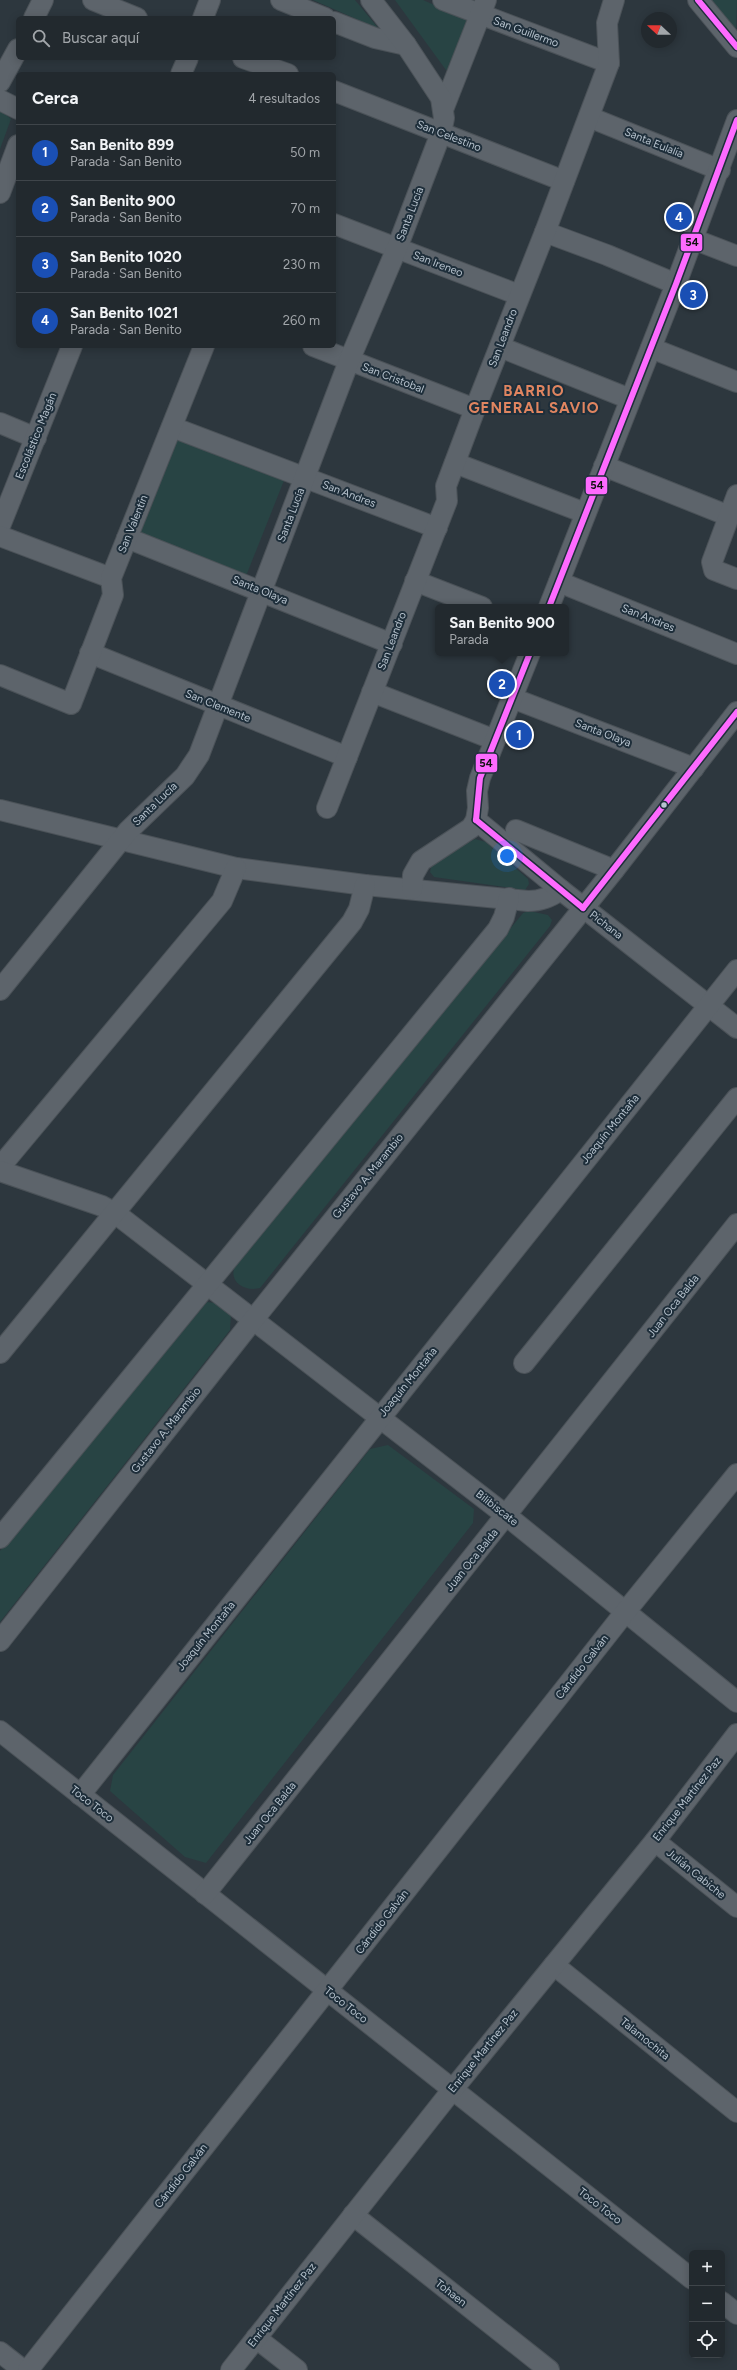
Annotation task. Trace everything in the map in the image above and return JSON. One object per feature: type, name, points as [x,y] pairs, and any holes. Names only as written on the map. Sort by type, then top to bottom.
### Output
[{"type":"street","points":[[35,16],[43,0]]},
{"type":"street","points":[[93,0],[132,16]]},
{"type":"street","points":[[205,16],[210,0]]},
{"type":"street","points":[[281,0],[320,16]]},
{"type":"street","points":[[372,0],[406,45],[441,98],[444,107]]},
{"type":"street","name":"San Guillermo","points":[[443,0],[483,8],[609,63]]},
{"type":"street","name":"San Leandro","points":[[327,808],[437,528],[447,501],[446,486],[609,63],[607,23],[614,0]]},
{"type":"street","points":[[698,0],[737,47]]},
{"type":"street","name":"Santa Lucía","points":[[0,990],[134,824],[193,766],[218,707],[349,361],[397,248],[441,133],[444,107],[483,8]]},
{"type":"street","points":[[336,23],[375,38],[406,45]]},
{"type":"street","points":[[0,82],[16,53]]},
{"type":"street","points":[[182,72],[187,60]]},
{"type":"street","points":[[249,60],[282,72]]},
{"type":"street","name":"San Celestino","points":[[336,92],[564,181]]},
{"type":"street","points":[[0,100],[16,108]]},
{"type":"street","name":"Santa Eulalia","points":[[589,117],[720,170]]},
{"type":"street","points":[[549,604],[676,284],[737,122]]},
{"type":"street","points":[[0,193],[16,150]]},
{"type":"street","name":"San Ireneo","points":[[336,225],[519,295]]},
{"type":"street","points":[[545,232],[607,255],[676,284]]},
{"type":"street","points":[[692,239],[737,256]]},
{"type":"street","points":[[500,347],[630,399]]},
{"type":"street","name":"Escolástico Magán","points":[[0,526],[71,348]]},
{"type":"street","name":"San Valentín","points":[[0,675],[71,704],[113,595],[111,578],[203,348]]},
{"type":"street","name":"San Cristobal","points":[[318,348],[475,409]]},
{"type":"street","points":[[651,348],[737,382]]},
{"type":"street","points":[[0,423],[36,438]]},
{"type":"street","name":"San Andres","points":[[172,427],[437,528]]},
{"type":"street","points":[[455,463],[585,513]]},
{"type":"street","points":[[604,466],[729,516]]},
{"type":"street","points":[[737,495],[712,562],[714,570],[737,579]]},
{"type":"street","points":[[0,536],[111,578]]},
{"type":"street","name":"Santa Olaya","points":[[127,538],[392,644]]},
{"type":"street","points":[[415,581],[474,604]]},
{"type":"street","name":"San Andres","points":[[558,582],[737,654]]},
{"type":"street","name":"San Clemente","points":[[90,653],[218,707],[347,757]]},
{"type":"street","points":[[412,889],[414,875],[421,862],[471,828],[476,820],[480,778],[529,656]]},
{"type":"street","points":[[372,692],[495,740]]},
{"type":"street","name":"Santa Olaya","points":[[512,698],[694,768]]},
{"type":"street","name":"Gustavo A. Marambio","points":[[0,1641],[253,1320],[614,870],[737,712]]},
{"type":"street","points":[[0,810],[121,841],[236,868],[365,885],[537,901],[561,890]]},
{"type":"street","name":"Pichana","points":[[476,820],[583,908],[737,1028]]},
{"type":"street","points":[[516,830],[614,870]]},
{"type":"street","points":[[0,1167],[222,901],[236,868]]},
{"type":"street","points":[[0,1353],[352,922],[359,909],[365,885]]},
{"type":"street","points":[[0,1538],[498,929],[504,917],[509,898]]},
{"type":"street","name":"Joaquín Montaña","points":[[80,1795],[737,970]]},
{"type":"street","points":[[524,1363],[737,1098]]},
{"type":"street","name":"Bilibiscate","points":[[0,1171],[102,1206],[115,1213],[253,1320],[381,1416],[626,1611],[737,1702]]},
{"type":"street","name":"Juan Oca Balda","points":[[205,1894],[507,1516],[737,1224]]},
{"type":"street","name":"Cándido Galván","points":[[28,2370],[626,1611],[737,1474]]},
{"type":"street","name":"Toco Toco","points":[[0,1731],[689,2277]]},
{"type":"street","name":"Enrique Martínez Paz","points":[[231,2370],[453,2089],[655,1841],[737,1734]]},
{"type":"street","name":"Julián Cabiche","points":[[655,1841],[737,1907]]},
{"type":"street","name":"Talamochita","points":[[554,1965],[737,2112]]},
{"type":"street","name":"Tohaen","points":[[353,2215],[549,2370]]},
{"type":"street","points":[[725,2304],[737,2314]]},
{"type":"street","points":[[256,2338],[297,2370]]},
{"type":"street","points":[[0,2352],[23,2370]]},
{"type":"green space","points":[[313,0],[355,0],[379,29]]},
{"type":"green space","points":[[395,0],[423,0],[473,22],[451,70],[446,70]]},
{"type":"green space","points":[[711,0],[737,0],[736,30]]},
{"type":"green space","points":[[0,109],[11,119],[0,149]]},
{"type":"green space","points":[[179,436],[285,478],[246,576],[140,534]]},
{"type":"green space","points":[[475,839],[486,842],[528,879],[529,884],[525,890],[434,877],[430,872],[432,863]]},
{"type":"green space","points":[[529,911],[548,915],[552,920],[550,926],[260,1288],[254,1289],[244,1287],[239,1284],[234,1277],[233,1272],[235,1266],[523,913]]},
{"type":"green space","points":[[207,1302],[215,1303],[231,1315],[230,1330],[0,1622],[0,1551]]},
{"type":"green space","points":[[388,1445],[474,1509],[473,1523],[206,1863],[185,1857],[110,1791],[113,1775],[370,1449]]},
{"type":"transit line","name":"54","points":[[698,0],[737,47]]},
{"type":"transit line","name":"54","points":[[550,604],[676,284],[737,120]]},
{"type":"transit line","name":"54","points":[[476,820],[480,778],[529,656]]},
{"type":"transit line","name":"54","points":[[583,908],[737,712]]},
{"type":"transit line","name":"54","points":[[476,820],[583,908]]},
{"type":"place","name":"San Benito 1021","points":[[679,217]]},
{"type":"place","name":"San Benito 1020","points":[[693,295]]},
{"type":"place","name":"San Benito 900","points":[[502,684]]},
{"type":"place","name":"San Benito 899","points":[[519,735]]},
{"type":"district","name":"BARRIO GENERAL SAVIO","points":[[534,400]]}]
